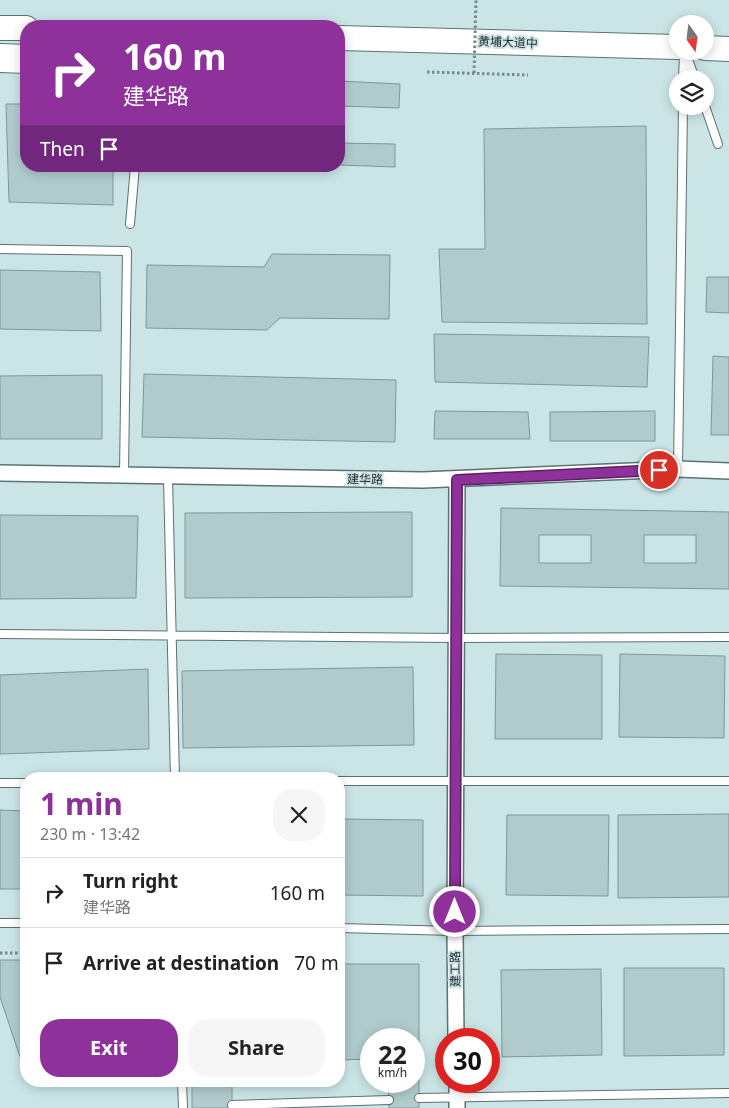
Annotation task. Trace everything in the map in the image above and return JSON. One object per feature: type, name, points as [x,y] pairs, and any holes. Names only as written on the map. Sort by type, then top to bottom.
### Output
[{"type":"highway","points":[[0,58],[20,59]]},
{"type":"main road","points":[[0,28],[20,28]]},
{"type":"main road","name":"黄埔大道中","points":[[345,38],[669,47]]},
{"type":"main road","points":[[714,48],[729,49]]},
{"type":"street","name":"建华路","points":[[0,473],[457,480],[678,469],[729,471]]},
{"type":"street","name":"建工路","points":[[456,1028],[457,480]]},
{"type":"lane","points":[[678,469],[683,115]]},
{"type":"lane","points":[[707,115],[718,144]]},
{"type":"lane","points":[[130,224],[134,172]]},
{"type":"lane","points":[[0,249],[127,251],[124,475]]},
{"type":"lane","points":[[168,477],[174,772]]},
{"type":"lane","points":[[0,634],[457,638],[729,637]]},
{"type":"lane","points":[[345,781],[729,781]]},
{"type":"lane","points":[[0,784],[20,783]]},
{"type":"lane","points":[[0,923],[20,923]]},
{"type":"lane","points":[[345,928],[455,930],[729,929]]},
{"type":"lane","points":[[182,1087],[183,1107],[192,1105]]},
{"type":"lane","points":[[419,1098],[457,1103],[729,1093]]},
{"type":"lane","points":[[232,1105],[389,1100]]},
{"type":"path","points":[[474,73],[476,0]]},
{"type":"path","points":[[427,72],[528,75]]},
{"type":"path","points":[[0,953],[20,952]]},
{"type":"building","points":[[345,81],[400,84],[399,108],[345,106]]},
{"type":"building","points":[[6,104],[20,104],[20,172],[113,172],[113,205],[9,202]]},
{"type":"building","points":[[646,126],[647,324],[442,322],[439,249],[485,249],[484,129]]},
{"type":"building","points":[[345,143],[395,144],[395,167],[345,165]]},
{"type":"building","points":[[272,254],[390,255],[389,319],[280,318],[267,330],[146,328],[147,265],[264,267]]},
{"type":"building","points":[[0,270],[100,272],[101,331],[0,329]]},
{"type":"building","points":[[707,277],[729,277],[729,313],[706,312]]},
{"type":"building","points":[[434,334],[649,337],[647,387],[435,382]]},
{"type":"building","points":[[713,356],[729,357],[729,435],[711,435]]},
{"type":"building","points":[[144,374],[396,380],[395,442],[142,437]]},
{"type":"building","points":[[102,375],[102,439],[0,439],[0,376]]},
{"type":"building","points":[[435,411],[528,412],[530,439],[434,439]]},
{"type":"building","points":[[655,411],[655,441],[550,441],[550,412]]},
{"type":"building","points":[[501,508],[729,512],[729,589],[500,586]],"holes":[[[539,535],[591,535],[591,563],[539,563]],[[644,535],[696,535],[696,563],[644,563]]]},
{"type":"building","points":[[412,512],[412,597],[185,598],[185,513]]},
{"type":"building","points":[[0,515],[138,516],[136,598],[0,599]]},
{"type":"building","points":[[496,654],[602,655],[602,739],[495,739]]},
{"type":"building","points":[[620,654],[725,656],[724,738],[619,737]]},
{"type":"building","points":[[413,667],[414,745],[183,748],[182,671]]},
{"type":"building","points":[[148,669],[149,749],[0,754],[0,675]]},
{"type":"building","points":[[0,810],[20,811],[20,889],[0,889]]},
{"type":"building","points":[[729,814],[729,897],[618,898],[618,815]]},
{"type":"building","points":[[507,815],[609,815],[608,896],[506,895]]},
{"type":"building","points":[[345,819],[423,820],[423,896],[345,895]]},
{"type":"building","points":[[0,960],[20,960],[20,1057],[0,997]]},
{"type":"building","points":[[345,964],[419,964],[419,1028],[360,1028],[360,1059],[345,1060]]},
{"type":"building","points":[[624,968],[724,968],[724,1055],[624,1056]]},
{"type":"building","points":[[601,969],[602,1055],[502,1057],[501,970]]},
{"type":"building","points":[[192,1087],[232,1087],[232,1108],[192,1108]]},
{"type":"building","points":[[388,1093],[419,1093],[419,1108],[389,1108]]},
{"type":"route","points":[[455,912],[457,480],[659,470]]}]
